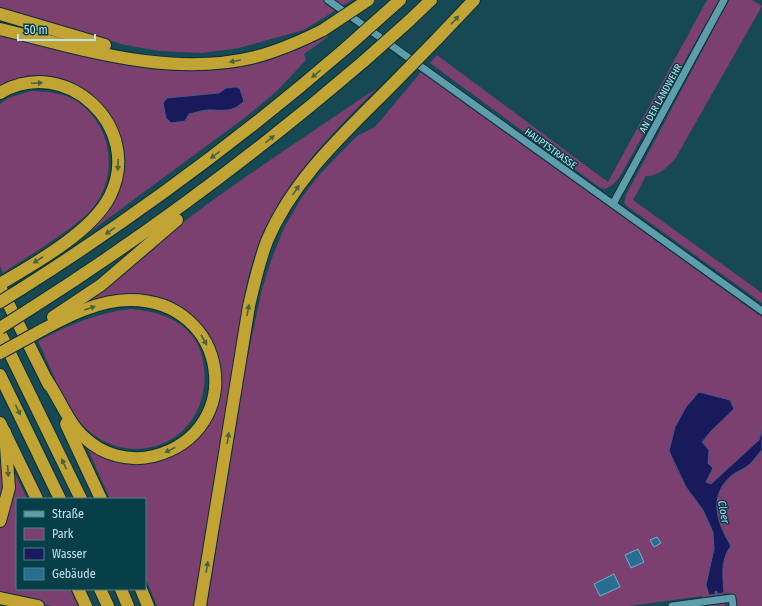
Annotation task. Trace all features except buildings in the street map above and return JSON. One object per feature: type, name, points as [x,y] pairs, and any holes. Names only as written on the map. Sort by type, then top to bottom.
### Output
[{"type":"highway","points":[[0,29],[131,59],[173,64],[214,64],[255,57],[290,45],[322,30],[368,0]]},
{"type":"highway","points":[[0,328],[138,238],[206,189],[290,123],[364,61],[431,0]]},
{"type":"highway","points":[[200,606],[249,306],[259,263],[267,241],[286,204],[313,167],[474,0]]},
{"type":"highway","points":[[0,302],[91,244],[178,183],[271,111],[396,4]]},
{"type":"highway","points":[[0,14],[94,42],[147,55],[173,64]]},
{"type":"highway","points":[[0,93],[20,85],[33,83],[46,83],[71,89],[85,96],[106,119],[116,139],[118,164],[114,187],[98,214],[75,235],[0,286],[46,379],[101,498]]},
{"type":"highway","points":[[0,353],[41,328],[101,285],[165,229],[188,212],[206,189]]},
{"type":"highway","points":[[41,328],[74,314],[111,302],[128,300],[156,303],[180,314],[199,331],[211,355],[215,381],[212,403],[196,431],[170,451],[149,457],[138,458],[116,456],[106,452],[83,437],[71,421],[58,396],[46,379]]},
{"type":"highway","points":[[0,332],[81,498]]},
{"type":"highway","points":[[0,375],[60,498]]},
{"type":"highway","points":[[2,428],[37,498]]},
{"type":"highway","points":[[0,521],[9,488],[2,428]]},
{"type":"highway","points":[[78,590],[86,606]]},
{"type":"highway","points":[[100,590],[108,606]]},
{"type":"highway","points":[[121,590],[128,606]]},
{"type":"highway","points":[[141,590],[148,606]]},
{"type":"highway","points":[[0,598],[38,606]]},
{"type":"street","name":"HAUPTSTRASSE","points":[[328,0],[762,312]]},
{"type":"street","name":"AN DER LANDWEHR","points":[[612,204],[724,0]]},
{"type":"street","points":[[672,606],[732,598],[733,606]]},
{"type":"green space","points":[[0,0],[352,0],[304,30],[239,48],[202,53],[160,51],[125,45],[0,7]]},
{"type":"green space","points":[[707,0],[719,0],[619,178],[605,189],[599,187],[430,63],[437,55],[608,182]]},
{"type":"green space","points":[[729,0],[752,0],[762,6],[675,159],[659,173],[646,176],[633,200],[762,293],[762,303],[624,203],[626,195]]},
{"type":"green space","points":[[0,36],[135,66],[190,71],[218,70],[246,66],[274,58],[327,36],[328,37],[304,54],[306,60],[278,90],[247,116],[79,240],[100,220],[119,187],[123,169],[123,152],[122,140],[115,125],[101,104],[85,90],[72,84],[0,89]],"holes":[[[236,87],[240,89],[229,110],[206,110],[189,114],[167,98],[219,93],[226,88]]]},
{"type":"green space","points":[[421,72],[762,317],[762,429],[759,440],[711,484],[706,482],[708,463],[702,443],[711,431],[734,409],[686,407],[676,427],[670,449],[672,459],[686,486],[712,527],[714,548],[709,572],[708,587],[710,595],[724,593],[725,606],[696,606],[703,605],[702,596],[629,606],[207,606],[247,360],[262,289],[284,228],[302,197],[320,174],[357,136],[375,127]]},
{"type":"green space","points":[[377,88],[307,163],[292,183],[266,227],[256,251],[246,287],[196,606],[157,606],[146,579],[146,498],[110,498],[85,443],[149,462],[170,456],[189,443],[219,381],[217,356],[209,337],[198,322],[181,307],[156,298],[130,295],[81,307],[189,218],[259,168]]},
{"type":"green space","points":[[31,91],[55,93],[67,96],[78,102],[90,112],[99,125],[105,138],[109,167],[101,196],[84,217],[62,234],[3,273],[0,266],[0,104],[8,98]]},
{"type":"green space","points":[[131,309],[146,311],[168,317],[181,325],[197,342],[201,352],[204,368],[202,399],[196,413],[188,425],[178,435],[165,442],[151,447],[135,449],[120,447],[99,439],[81,424],[63,396],[38,341],[83,320],[106,313]]},
{"type":"green space","points":[[0,441],[27,498],[16,498],[16,590],[70,590],[78,606],[52,606],[0,594]]},
{"type":"green space","points":[[762,450],[762,606],[737,606],[735,595],[724,593],[722,569],[728,550],[718,521],[716,500],[719,491],[731,476],[749,465]]},
{"type":"water","points":[[236,87],[240,89],[244,101],[232,109],[206,110],[189,114],[185,121],[171,123],[166,118],[163,103],[167,98],[219,93],[226,88]]},
{"type":"water","points":[[699,392],[730,400],[734,409],[702,442],[709,450],[708,463],[713,468],[706,482],[711,484],[759,440],[762,429],[762,450],[748,466],[731,476],[719,492],[717,510],[719,519],[731,546],[725,557],[724,563],[724,593],[709,595],[706,585],[714,549],[713,532],[703,510],[686,487],[669,451],[675,427],[686,407]]},
{"type":"waterway","name":"Cloer","points":[[716,592],[717,606]]}]
